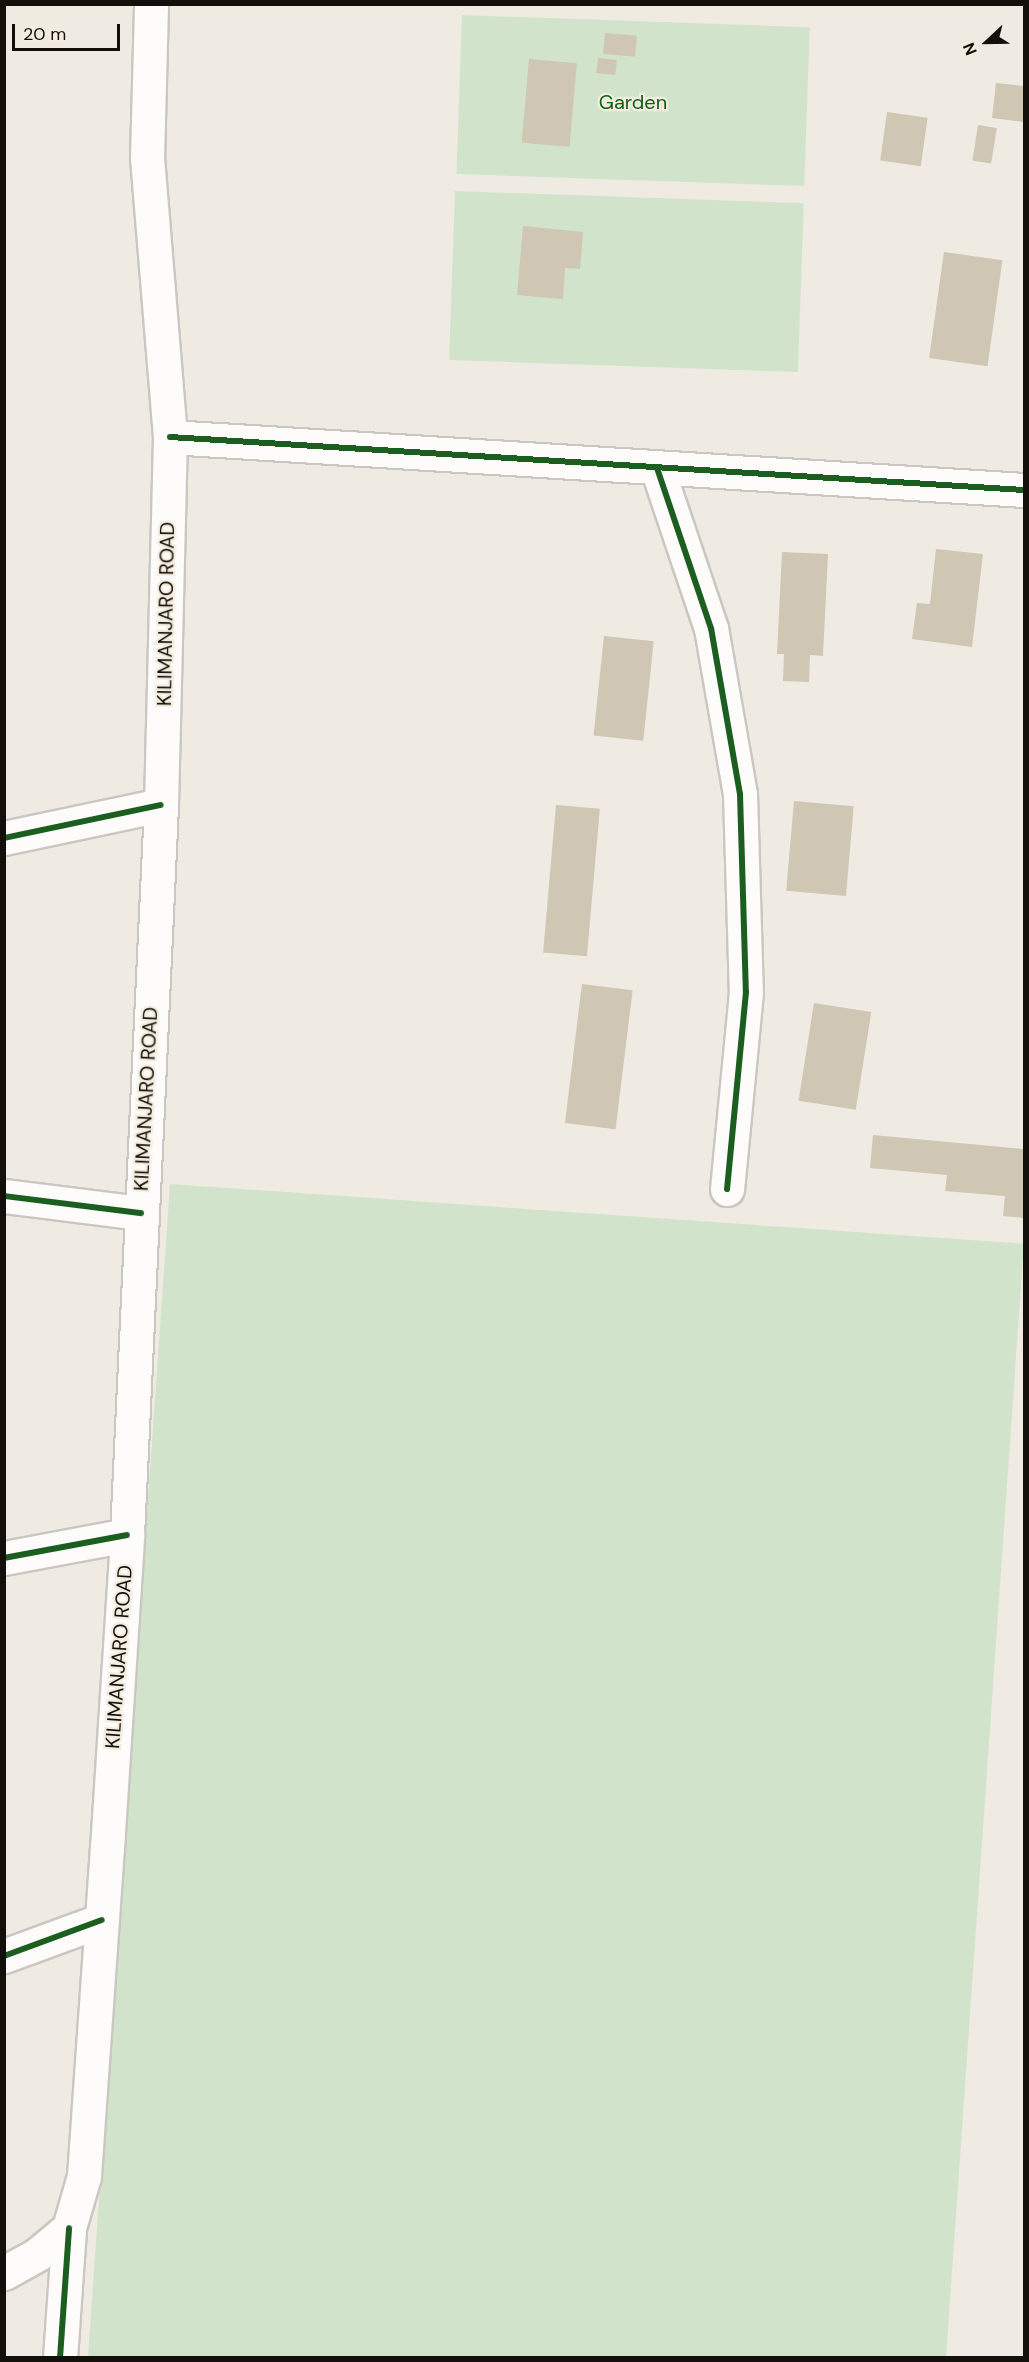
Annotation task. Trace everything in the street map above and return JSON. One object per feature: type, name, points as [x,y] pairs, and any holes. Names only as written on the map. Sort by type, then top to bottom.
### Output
[{"type":"main road","name":"KILIMANJARO ROAD","points":[[60,2358],[69,2228],[84,2176],[102,1920],[127,1535],[161,804],[170,437],[147,159],[151,4]]},
{"type":"main road","points":[[170,437],[1024,490]]},
{"type":"main road","points":[[657,468],[711,628],[740,794],[746,992],[728,1189]]},
{"type":"main road","points":[[4,838],[161,804]]},
{"type":"main road","points":[[4,1196],[141,1213]]},
{"type":"main road","points":[[4,1558],[127,1535]]},
{"type":"main road","points":[[4,1956],[102,1920]]},
{"type":"main road","points":[[4,2273],[38,2254],[69,2228]]},
{"type":"green space","name":"Garden","points":[[462,15],[810,27],[804,186],[456,174]]},
{"type":"green space","points":[[455,191],[804,203],[798,372],[449,360]]},
{"type":"green space","points":[[170,1184],[1024,1244],[946,2358],[88,2357]]},
{"type":"building","points":[[605,33],[637,36],[635,57],[603,54]]},
{"type":"building","points":[[598,58],[617,60],[615,75],[596,73]]},
{"type":"building","points":[[529,59],[577,63],[569,147],[522,143]]},
{"type":"building","points":[[996,83],[1024,86],[1024,122],[992,118]]},
{"type":"building","points":[[887,112],[928,118],[921,166],[880,161]]},
{"type":"building","points":[[978,125],[997,128],[991,164],[972,161]]},
{"type":"building","points":[[523,226],[583,232],[580,269],[565,268],[563,299],[517,295]]},
{"type":"building","points":[[944,252],[1002,260],[988,366],[929,358]]},
{"type":"building","points":[[936,549],[983,554],[972,647],[912,639],[917,603],[930,604]]},
{"type":"building","points":[[782,552],[828,554],[823,656],[810,655],[809,682],[783,681],[784,654],[777,654]]},
{"type":"building","points":[[604,636],[654,641],[643,741],[594,735]]},
{"type":"building","points":[[794,801],[854,806],[846,896],[786,891]]},
{"type":"building","points":[[556,805],[600,809],[587,956],[543,952]]},
{"type":"building","points":[[582,984],[633,990],[616,1129],[565,1123]]},
{"type":"building","points":[[814,1003],[871,1012],[856,1110],[799,1101]]},
{"type":"building","points":[[873,1135],[1024,1149],[1024,1218],[1003,1216],[1005,1196],[945,1191],[947,1175],[870,1168]]},
{"type":"cycle path","points":[[170,437],[1024,490]]},
{"type":"cycle path","points":[[657,468],[711,628],[740,794],[746,992],[727,1189]]},
{"type":"cycle path","points":[[4,838],[161,805]]},
{"type":"cycle path","points":[[4,1196],[141,1213]]},
{"type":"cycle path","points":[[4,1558],[127,1535]]},
{"type":"cycle path","points":[[4,1956],[102,1920]]},
{"type":"cycle path","points":[[60,2358],[69,2228]]}]
